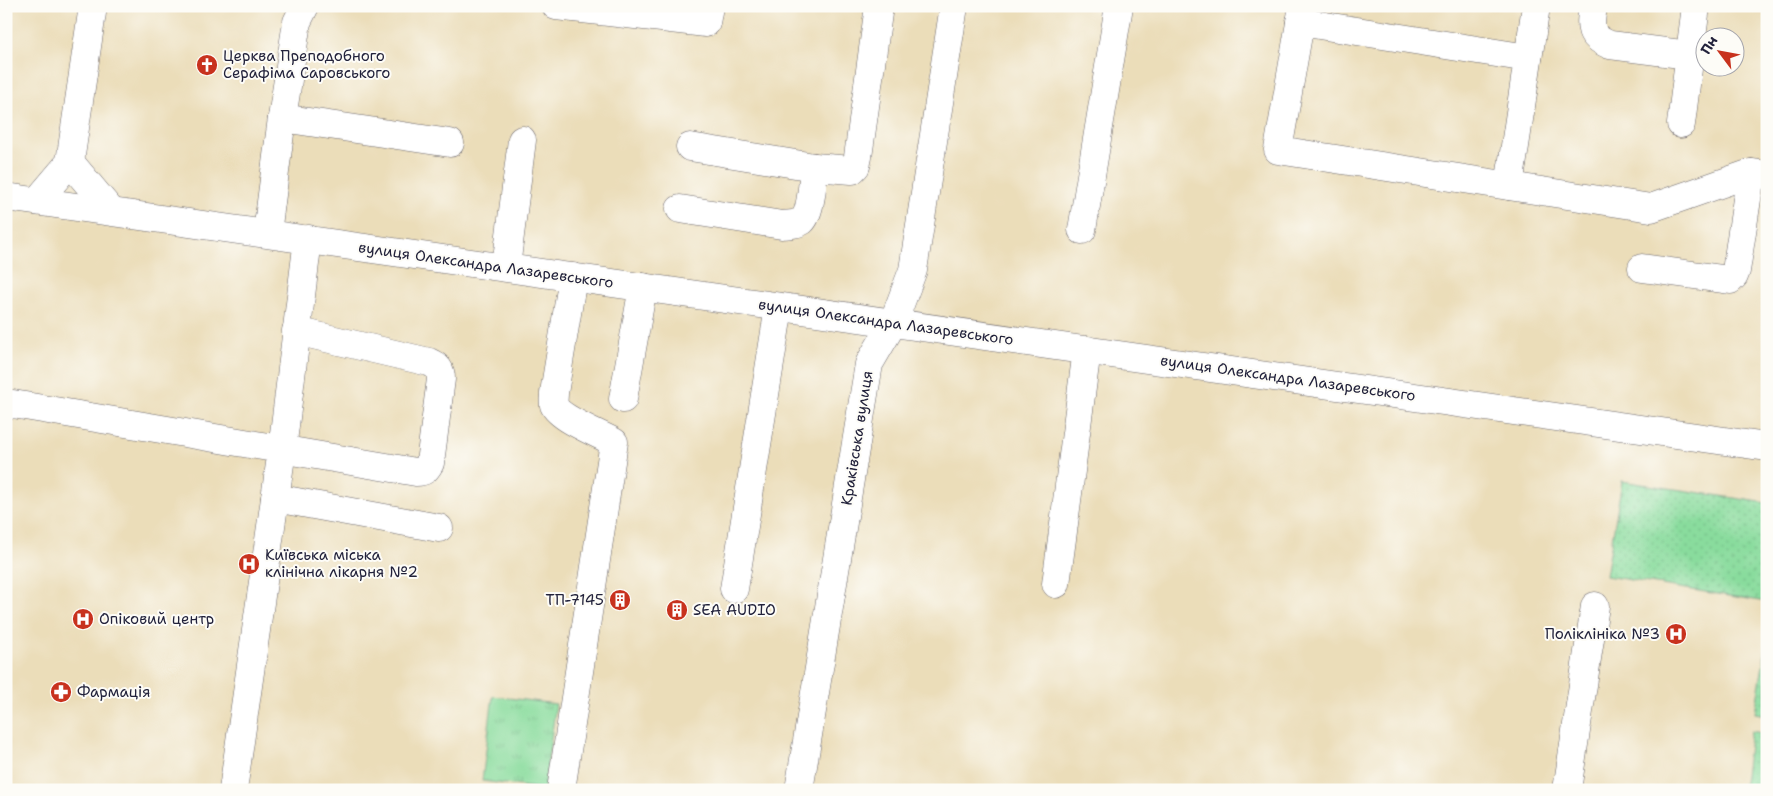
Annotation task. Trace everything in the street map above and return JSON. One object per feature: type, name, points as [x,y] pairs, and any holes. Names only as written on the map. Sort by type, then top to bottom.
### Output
[{"type":"street","points":[[37,201],[70,162],[92,6]]},
{"type":"street","points":[[267,233],[282,118],[298,22],[305,6]]},
{"type":"street","points":[[556,6],[706,23],[709,6]]},
{"type":"street","points":[[690,147],[814,167],[844,171],[852,170],[856,166],[879,6]]},
{"type":"street","name":"Краківська вулиця","points":[[798,790],[869,364],[893,323],[913,270],[954,6]]},
{"type":"street","points":[[1082,230],[1119,6]]},
{"type":"street","points":[[1509,186],[1536,6]]},
{"type":"street","points":[[1593,6],[1592,33],[1600,41],[1610,45],[1690,55]]},
{"type":"street","points":[[1681,124],[1696,6]]},
{"type":"street","points":[[1528,58],[1302,14],[1278,150],[1651,208],[1759,174]]},
{"type":"street","points":[[282,118],[450,142]]},
{"type":"street","points":[[506,268],[522,140]]},
{"type":"street","points":[[70,162],[111,211]]},
{"type":"street","points":[[680,209],[782,225],[793,224],[801,221],[807,214],[814,167]]},
{"type":"street","points":[[1642,268],[1730,280],[1736,271],[1759,174]]},
{"type":"street","name":"вулиця Олександра Лазаревського","points":[[6,196],[1767,447]]},
{"type":"street","points":[[233,790],[282,450],[308,239]]},
{"type":"street","points":[[560,790],[614,442],[558,412],[554,404],[573,277]]},
{"type":"street","points":[[623,399],[643,287]]},
{"type":"street","points":[[734,588],[779,307]]},
{"type":"street","points":[[6,406],[13,404],[416,472],[422,472],[427,469],[430,463],[441,379],[441,372],[437,366],[429,362],[296,331]]},
{"type":"street","points":[[1056,584],[1087,350]]},
{"type":"street","points":[[275,498],[439,528]]},
{"type":"street","points":[[1567,790],[1595,606]]},
{"type":"green space","points":[[1622,481],[1767,503],[1767,602],[1606,576]]},
{"type":"green space","points":[[1767,641],[1767,715],[1755,713]]},
{"type":"green space","points":[[493,696],[556,704],[544,789],[482,781]]},
{"type":"green space","points":[[1751,731],[1767,734],[1767,790],[1743,790]]},
{"type":"place","name":"Церква Преподобного Серафіма Саровського","points":[[207,65]]},
{"type":"place","name":"Київська міська клінічна лікарня №2","points":[[249,564]]},
{"type":"place","name":"ТП-7145","points":[[620,600]]},
{"type":"place","name":"SEA AUDIO","points":[[677,610]]},
{"type":"place","name":"Опіковий центр","points":[[83,619]]},
{"type":"place","name":"Поліклініка №3","points":[[1676,634]]},
{"type":"place","name":"Фармація","points":[[61,692]]}]
